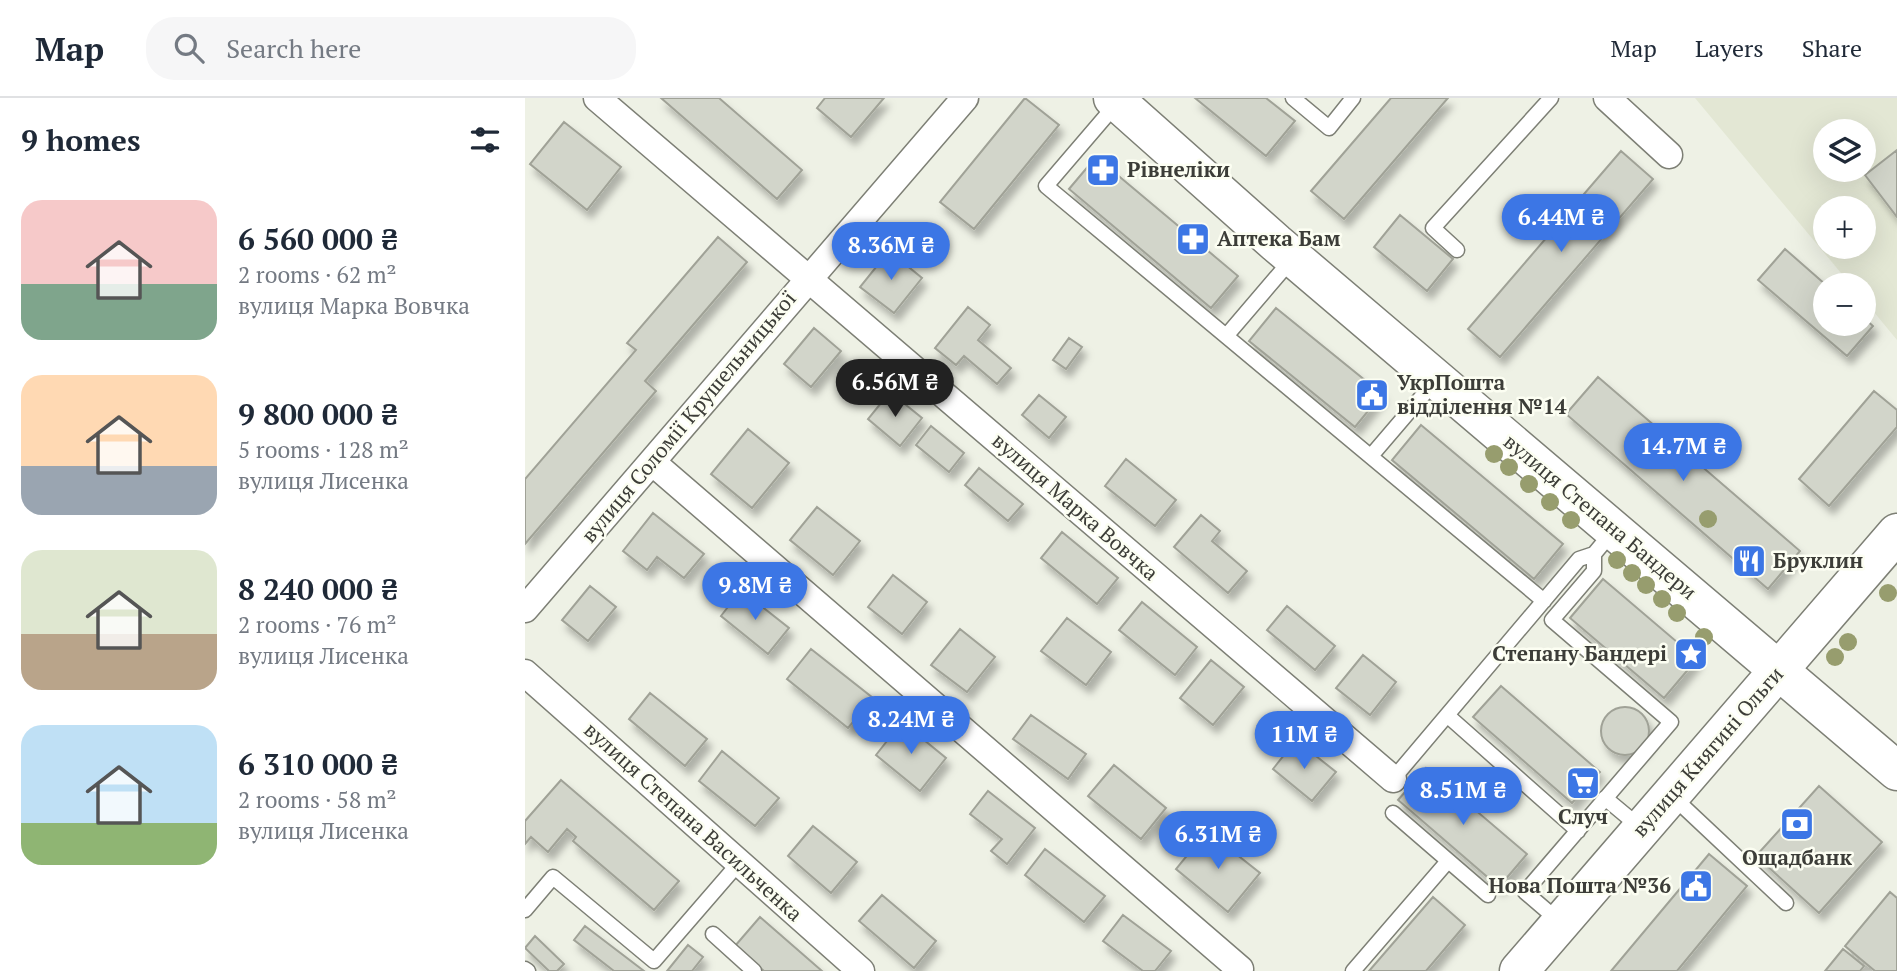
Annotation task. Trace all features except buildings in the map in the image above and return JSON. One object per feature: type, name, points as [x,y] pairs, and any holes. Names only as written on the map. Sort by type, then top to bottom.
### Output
[{"type":"main road","name":"вулиця Степана Бандери","points":[[1116,100],[1294,258],[1437,379],[1605,542],[1780,671],[1897,771]]},
{"type":"main road","name":"вулиця Княгині Ольги","points":[[1519,971],[1897,533]]},
{"type":"street","name":"вулиця Марка Вовчка","points":[[597,98],[1393,779]]},
{"type":"street","name":"вулиця Соломії Крушельницької","points":[[525,609],[807,278],[965,98]]},
{"type":"street","points":[[1607,98],[1669,155]]},
{"type":"street","points":[[652,462],[1241,970]]},
{"type":"street","name":"вулиця Степана Васильченка","points":[[525,674],[861,971]]},
{"type":"lane","points":[[1293,98],[1329,128],[1353,98]]},
{"type":"lane","points":[[1457,250],[1433,228],[1551,98]]},
{"type":"lane","points":[[1116,100],[1046,186],[1544,601]]},
{"type":"lane","points":[[1227,335],[1294,258]]},
{"type":"lane","points":[[1371,456],[1437,379]]},
{"type":"lane","points":[[1393,779],[1579,559],[1605,542]]},
{"type":"lane","points":[[1561,923],[1525,892],[1671,722],[1552,620],[1594,571],[1605,542]]},
{"type":"lane","points":[[1448,716],[1578,831]]},
{"type":"lane","points":[[1670,794],[1786,903]]},
{"type":"lane","points":[[1605,798],[1641,828]]},
{"type":"lane","points":[[1393,813],[1488,895]]},
{"type":"lane","points":[[1353,971],[1448,861]]},
{"type":"lane","points":[[525,910],[553,877],[654,961],[738,863]]},
{"type":"lane","points":[[713,934],[754,971]]},
{"type":"shaded area","points":[[1695,98],[1897,98],[1897,340],[1876,315],[1876,273],[1841,273],[1829,259],[1876,259],[1876,196],[1813,196],[1813,239]]},
{"type":"place","name":"Рівнеліки","points":[[1103,170]]},
{"type":"place","name":"Аптека Бам","points":[[1193,239]]},
{"type":"place","name":"УкрПошта відділення №14","points":[[1372,395]]},
{"type":"place","name":"Бруклин","points":[[1749,561]]},
{"type":"place","name":"Степану Бандері","points":[[1691,654]]},
{"type":"place","name":"Случ","points":[[1583,783]]},
{"type":"place","name":"Ощадбанк","points":[[1797,824]]},
{"type":"place","name":"Нова Пошта №36","points":[[1696,886]]}]
